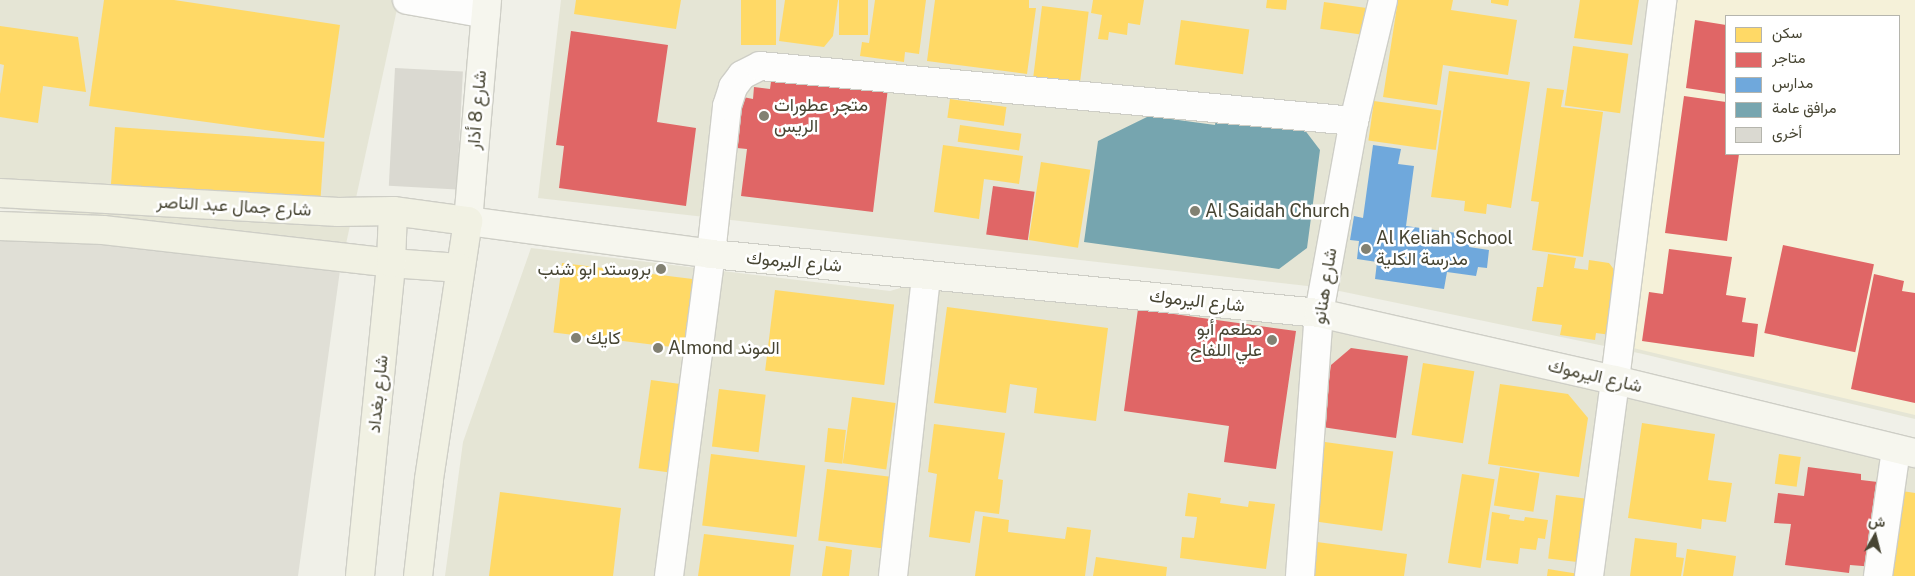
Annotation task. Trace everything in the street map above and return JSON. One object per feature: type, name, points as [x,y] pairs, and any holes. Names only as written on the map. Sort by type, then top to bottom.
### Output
[{"type":"main road","name":"شارع 8 أذار","points":[[468,220],[486,7]]},
{"type":"main road","name":"شارع جمال عبد الناصر","points":[[0,192],[338,212],[393,211],[468,220]]},
{"type":"main road","name":"شارع بغداد","points":[[360,576],[391,263],[393,211]]},
{"type":"main road","name":"شارع اليرموك","points":[[468,220],[712,254],[1319,313],[1615,380],[1905,451]]},
{"type":"main road","points":[[418,576],[429,480],[468,220]]},
{"type":"main road","name":"شارع جمال عبد الناصر","points":[[0,226],[104,230],[391,263],[460,268]]},
{"type":"street","points":[[407,0],[486,7]]},
{"type":"street","name":"شارع هنانو","points":[[1300,576],[1319,313],[1354,121],[1383,0]]},
{"type":"street","points":[[1588,576],[1615,380],[1662,0]]},
{"type":"street","points":[[669,576],[712,254],[728,106],[733,87],[742,74],[760,66],[1354,121]]},
{"type":"street","points":[[893,576],[926,275]]},
{"type":"street","points":[[1878,576],[1905,451]]},
{"type":"shaded area","points":[[0,0],[399,0],[346,244],[0,208]]},
{"type":"shaded area","points":[[561,0],[1915,0],[1915,419],[1643,354],[1325,288],[538,198]]},
{"type":"shaded area","points":[[1674,0],[1915,0],[1915,415],[1629,347]]},
{"type":"shaded area","points":[[0,218],[341,263],[298,576],[0,576]]},
{"type":"shaded area","points":[[531,248],[890,291],[924,281],[1308,326],[1915,464],[1915,576],[445,576],[463,442]]},
{"type":"building: سكن","points":[[104,0],[174,0],[340,25],[324,138],[89,106]]},
{"type":"building: سكن","points":[[576,0],[681,0],[676,29],[574,14]]},
{"type":"building: سكن","points":[[741,0],[776,0],[776,45],[741,45]]},
{"type":"building: سكن","points":[[785,0],[838,0],[833,36],[824,47],[779,41]]},
{"type":"building: سكن","points":[[839,0],[868,0],[868,35],[839,35]]},
{"type":"building: سكن","points":[[875,0],[926,0],[919,54],[905,52],[904,62],[860,56],[862,42],[869,43]]},
{"type":"building: سكن","points":[[935,0],[1029,0],[1029,8],[1036,8],[1027,74],[927,61]]},
{"type":"building: سكن","points":[[1093,0],[1144,0],[1140,25],[1128,23],[1127,35],[1109,32],[1108,40],[1098,39],[1102,15],[1091,13]]},
{"type":"building: سكن","points":[[1267,0],[1287,0],[1286,10],[1266,8]]},
{"type":"building: سكن","points":[[1398,0],[1453,0],[1451,10],[1517,20],[1508,75],[1443,65],[1437,105],[1383,97]]},
{"type":"building: سكن","points":[[1491,0],[1509,0],[1508,6],[1491,3]]},
{"type":"building: سكن","points":[[1580,0],[1639,0],[1632,45],[1574,38]]},
{"type":"building: سكن","points":[[1324,2],[1374,9],[1370,36],[1320,29]]},
{"type":"building: سكن","points":[[1042,6],[1089,12],[1080,83],[1033,77]]},
{"type":"building: سكن","points":[[1181,20],[1249,30],[1243,74],[1175,65]]},
{"type":"building: سكن","points":[[0,26],[78,37],[86,92],[43,86],[38,123],[0,117],[0,94],[4,65],[0,64]]},
{"type":"building: سكن","points":[[1573,46],[1628,54],[1620,113],[1565,105]]},
{"type":"building: سكن","points":[[1449,71],[1530,82],[1511,208],[1487,204],[1486,214],[1464,211],[1465,201],[1431,197]]},
{"type":"building: سكن","points":[[1547,88],[1564,90],[1561,107],[1603,112],[1583,257],[1532,250],[1539,202],[1531,201]]},
{"type":"building: سكن","points":[[950,99],[1006,107],[1004,126],[947,118]]},
{"type":"building: سكن","points":[[1374,101],[1441,110],[1436,150],[1368,141]]},
{"type":"building: سكن","points":[[960,125],[1021,134],[1019,150],[958,142]]},
{"type":"building: سكن","points":[[115,127],[324,142],[320,201],[111,186]]},
{"type":"building: سكن","points":[[943,145],[1023,156],[1019,184],[984,179],[979,219],[934,212]]},
{"type":"building: سكن","points":[[1041,162],[1090,170],[1078,248],[1029,240]]},
{"type":"building: سكن","points":[[1548,254],[1576,258],[1574,268],[1588,270],[1589,260],[1609,263],[1619,276],[1611,335],[1596,333],[1595,340],[1560,335],[1562,325],[1532,321],[1537,287],[1543,287]]},
{"type":"building: سكن","points":[[562,263],[703,280],[694,350],[553,332]]},
{"type":"building: سكن","points":[[775,290],[894,305],[884,385],[765,370]]},
{"type":"building: سكن","points":[[947,307],[1108,328],[1096,421],[1034,413],[1037,388],[1010,384],[1006,413],[934,403]]},
{"type":"building: سكن","points":[[1423,363],[1474,371],[1463,443],[1412,435]]},
{"type":"building: سكن","points":[[651,380],[686,385],[673,473],[639,468]]},
{"type":"building: سكن","points":[[1500,384],[1568,394],[1588,418],[1579,477],[1488,464]]},
{"type":"building: سكن","points":[[719,389],[766,395],[759,452],[712,447]]},
{"type":"building: سكن","points":[[852,397],[896,403],[886,469],[843,463]]},
{"type":"building: سكن","points":[[1642,423],[1715,434],[1708,480],[1732,483],[1726,522],[1702,519],[1701,529],[1628,518]]},
{"type":"building: سكن","points":[[934,424],[1005,433],[998,479],[1003,480],[999,514],[975,511],[970,543],[929,537],[937,474],[928,472]]},
{"type":"building: سكن","points":[[828,428],[846,430],[842,464],[824,462]]},
{"type":"building: سكن","points":[[1325,442],[1393,452],[1382,531],[1314,521]]},
{"type":"building: سكن","points":[[711,454],[805,466],[797,537],[702,525]]},
{"type":"building: سكن","points":[[1779,454],[1801,457],[1797,487],[1775,484]]},
{"type":"building: سكن","points":[[1500,467],[1540,473],[1533,512],[1494,506]]},
{"type":"building: سكن","points":[[827,469],[896,478],[888,549],[818,540]]},
{"type":"building: سكن","points":[[1462,474],[1495,479],[1481,568],[1448,563]]},
{"type":"building: سكن","points":[[1902,491],[1915,493],[1915,576],[1889,576]]},
{"type":"building: سكن","points":[[500,492],[621,508],[613,576],[489,576]]},
{"type":"building: سكن","points":[[1188,493],[1221,498],[1220,503],[1248,507],[1249,501],[1275,504],[1266,569],[1180,558],[1182,537],[1194,538],[1197,517],[1185,516]]},
{"type":"building: سكن","points":[[1556,495],[1587,499],[1579,562],[1548,559]]},
{"type":"building: سكن","points":[[1492,512],[1510,515],[1509,519],[1524,521],[1525,517],[1548,520],[1545,539],[1538,538],[1536,550],[1520,548],[1518,564],[1486,560]]},
{"type":"building: سكن","points":[[983,516],[1009,520],[1008,532],[1065,539],[1067,527],[1091,530],[1085,576],[975,576]]},
{"type":"building: سكن","points":[[704,534],[794,545],[790,576],[698,576]]},
{"type":"building: سكن","points":[[1635,538],[1677,543],[1676,557],[1684,558],[1681,576],[1630,576]]},
{"type":"building: سكن","points":[[1317,542],[1407,554],[1404,576],[1312,576]]},
{"type":"building: سكن","points":[[826,546],[852,550],[849,576],[822,576]]},
{"type":"building: سكن","points":[[1687,549],[1736,556],[1733,576],[1683,576]]},
{"type":"building: سكن","points":[[1096,557],[1167,567],[1166,576],[1093,576]]},
{"type":"building: سكن","points":[[1548,569],[1579,574],[1579,576],[1547,576]]},
{"type":"building: متاجر","points":[[1695,20],[1725,25],[1725,94],[1686,88]]},
{"type":"building: متاجر","points":[[571,31],[668,45],[657,122],[696,128],[686,206],[559,188],[564,146],[556,145]]},
{"type":"building: متاجر","points":[[772,74],[888,88],[873,212],[741,196],[747,149],[737,148],[743,97],[753,99],[754,87],[770,89]]},
{"type":"building: متاجر","points":[[1684,96],[1725,102],[1725,155],[1739,155],[1727,241],[1665,233]]},
{"type":"building: متاجر","points":[[993,186],[1035,192],[1028,240],[986,235]]},
{"type":"building: متاجر","points":[[1783,245],[1874,264],[1855,352],[1764,333]]},
{"type":"building: متاجر","points":[[1669,249],[1732,257],[1726,295],[1746,298],[1742,322],[1758,324],[1754,357],[1642,341],[1649,292],[1663,294]]},
{"type":"building: متاجر","points":[[1874,274],[1904,281],[1902,291],[1915,293],[1915,403],[1851,389]]},
{"type":"building: متاجر","points":[[1138,309],[1296,331],[1276,469],[1224,462],[1229,426],[1124,411]]},
{"type":"building: متاجر","points":[[1351,348],[1408,356],[1396,438],[1322,427],[1331,365]]},
{"type":"building: متاجر","points":[[1808,467],[1861,474],[1861,480],[1886,483],[1875,567],[1850,565],[1849,573],[1785,565],[1791,524],[1774,523],[1778,493],[1804,496]]},
{"type":"building: مدارس","points":[[1373,145],[1401,149],[1398,164],[1414,166],[1406,226],[1471,235],[1469,247],[1489,250],[1487,268],[1478,267],[1476,276],[1447,272],[1444,289],[1375,279],[1377,262],[1357,259],[1359,241],[1350,240],[1354,216],[1363,218]]},
{"type":"building: مرافق عامة","points":[[1149,116],[1215,125],[1216,118],[1304,129],[1320,150],[1307,248],[1279,269],[1084,242],[1098,141]]},
{"type":"building: أخرى","points":[[395,68],[463,72],[457,189],[389,186]]},
{"type":"place","name":"متجر عطورات الريس","points":[[764,116]]},
{"type":"place","name":"Al Saidah Church","points":[[1195,211]]},
{"type":"place","name":"Al Keliah School مدرسة الكلية","points":[[1366,249]]},
{"type":"place","name":"بروستد ابو شنب","points":[[661,269]]},
{"type":"place","name":"كايك","points":[[576,338]]},
{"type":"place","name":"مطعم أبو علي اللفاح","points":[[1272,340]]},
{"type":"place","name":"Almond الموند","points":[[658,348]]}]
